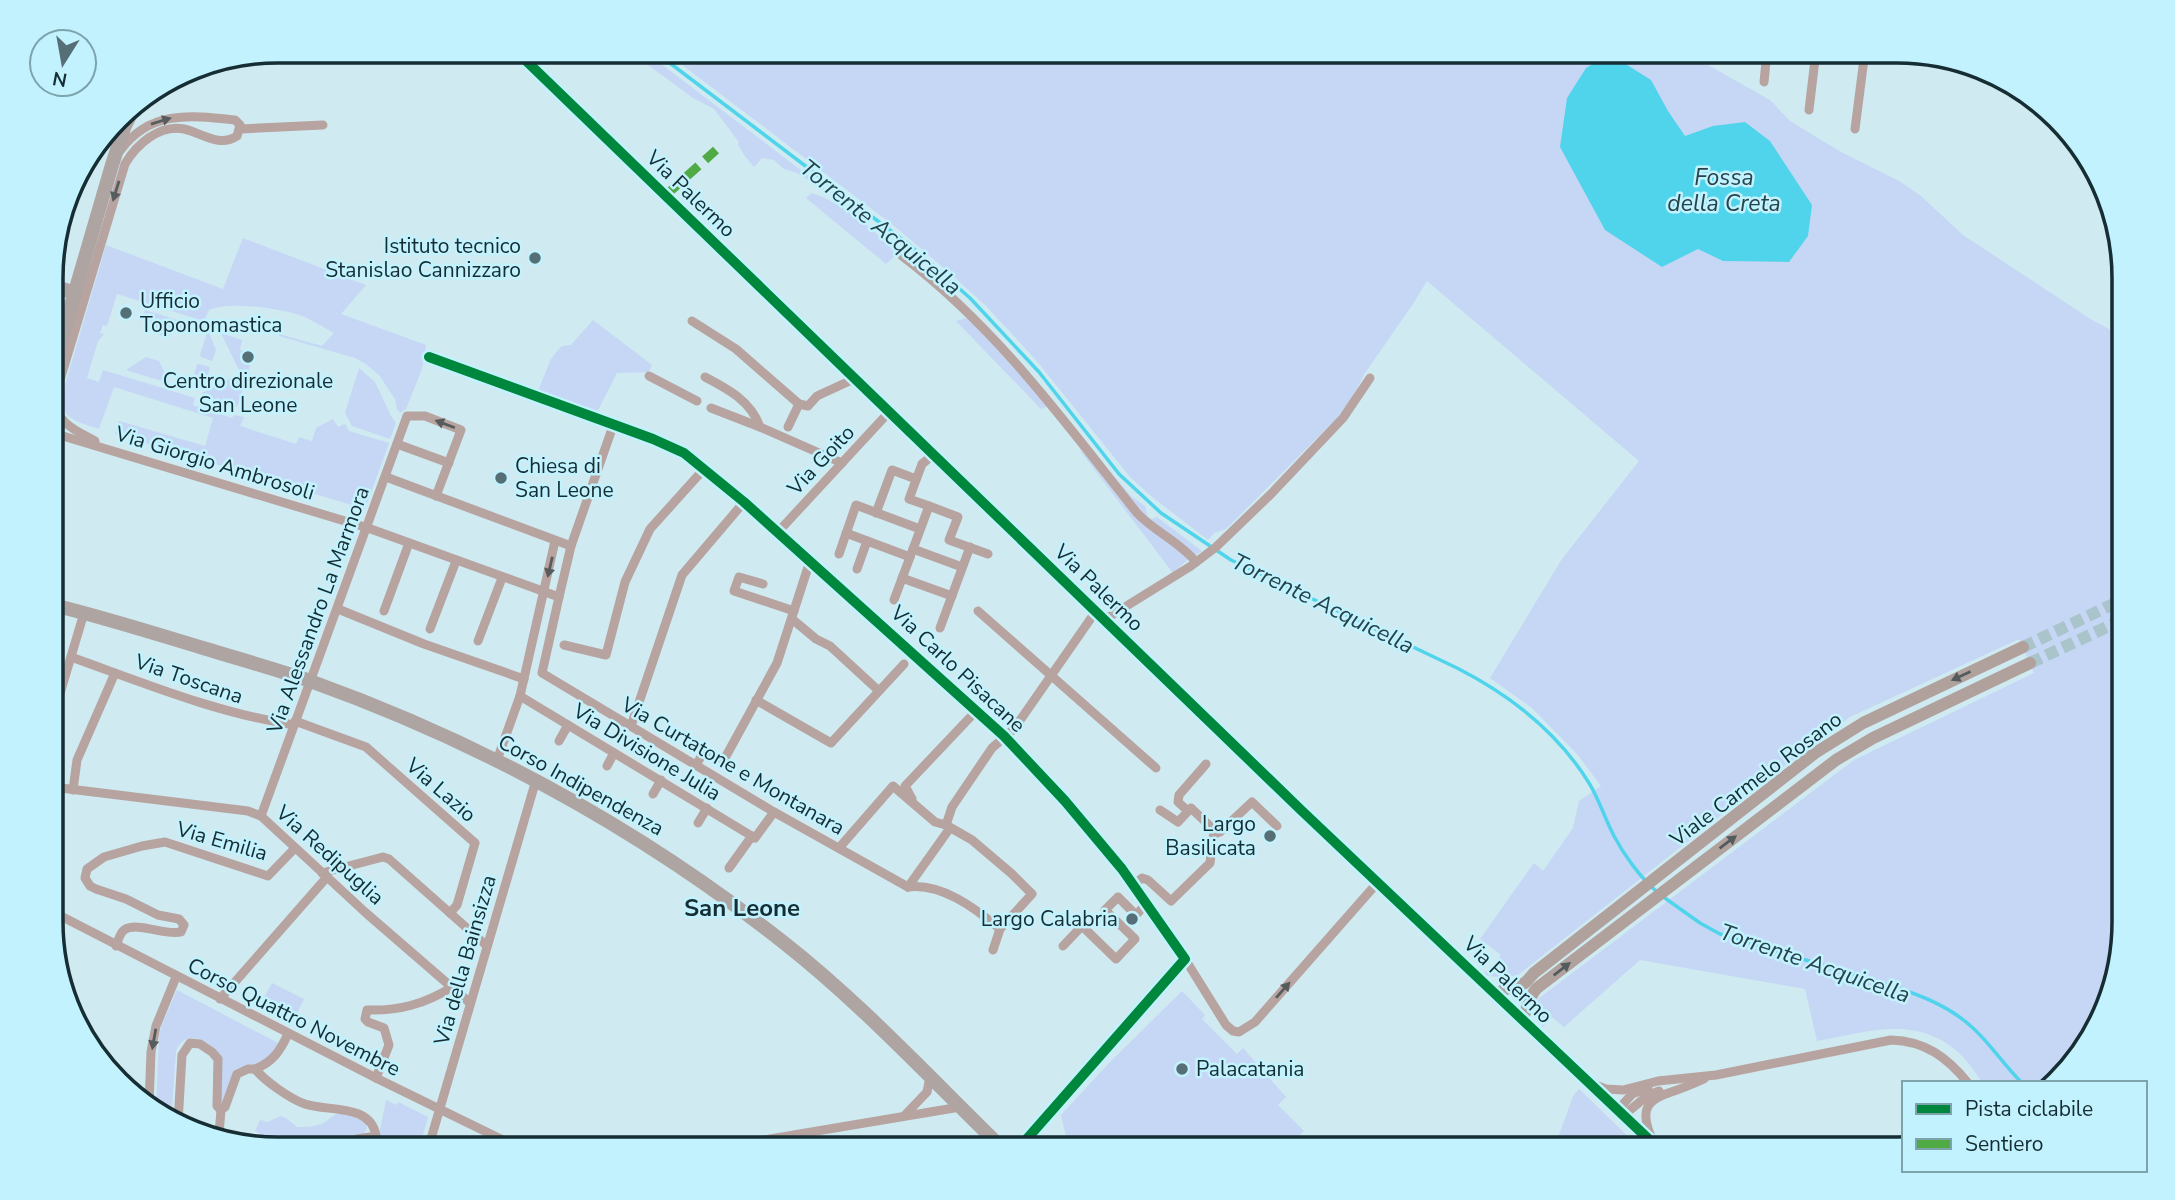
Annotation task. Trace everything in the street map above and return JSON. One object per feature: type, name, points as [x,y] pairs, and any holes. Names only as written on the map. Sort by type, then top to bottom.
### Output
[{"type":"main road","name":"Via Palermo","points":[[528,63],[1498,998],[1646,1137]]},
{"type":"main road","points":[[63,333],[112,165],[128,124]]},
{"type":"main road","points":[[63,289],[75,293]]},
{"type":"main road","name":"Corso Indipendenza","points":[[63,608],[310,681],[420,724],[536,780],[657,851],[783,942],[831,981],[991,1137]]},
{"type":"main road","name":"Viale Carmelo Rosano","points":[[1534,973],[1815,753],[1845,733],[2023,647]]},
{"type":"main road","name":"Viale Carmelo Rosano","points":[[1521,1019],[1525,1015],[1530,995],[1537,988],[1853,749],[2030,663]]},
{"type":"main road","points":[[1481,981],[1507,984],[1534,973]]},
{"type":"main road","points":[[1498,998],[1503,990],[1525,983],[1534,973]]},
{"type":"street","points":[[1764,82],[1766,63]]},
{"type":"street","points":[[1809,110],[1815,63]]},
{"type":"street","points":[[1856,129],[1864,63]]},
{"type":"street","points":[[112,165],[132,136],[161,120],[187,117],[235,120],[241,130]]},
{"type":"street","points":[[63,366],[121,173],[130,155],[144,141],[165,131],[182,128],[209,139],[219,140],[234,139],[241,130],[323,125]]},
{"type":"street","points":[[902,256],[986,329],[1040,389],[1137,513],[1182,547],[1196,562]]},
{"type":"street","points":[[692,321],[736,349],[799,404],[808,406],[817,396],[856,378]]},
{"type":"street","name":"Via Carlo Pisacane","points":[[429,357],[653,439],[684,453],[744,502],[977,710],[1065,801],[1133,885],[1185,959],[1226,1025],[1233,1031],[1240,1032],[1255,1022],[1378,882]]},
{"type":"street","points":[[649,376],[697,401]]},
{"type":"street","points":[[705,377],[742,399],[756,416],[760,427]]},
{"type":"street","points":[[908,887],[948,826],[952,807],[992,748],[1014,729],[1050,676],[1100,615],[1207,555],[1272,493],[1343,418],[1370,378]]},
{"type":"street","points":[[788,427],[799,404]]},
{"type":"street","points":[[711,408],[842,463]]},
{"type":"street","name":"Via Goito","points":[[778,532],[890,411]]},
{"type":"street","name":"Via Alessandro La Marmora","points":[[261,816],[407,416],[425,416],[461,430],[449,463]]},
{"type":"street","points":[[63,421],[106,448]]},
{"type":"street","points":[[559,597],[571,546],[613,426]]},
{"type":"street","name":"Via Giorgio Ambrosoli","points":[[63,436],[368,528],[559,597]]},
{"type":"street","points":[[397,444],[449,463],[436,496]]},
{"type":"street","points":[[934,454],[922,464],[909,499],[958,517],[949,540],[988,554]]},
{"type":"street","points":[[564,645],[606,655],[625,582],[650,530],[704,469]]},
{"type":"street","points":[[876,513],[892,470],[916,479]]},
{"type":"street","points":[[386,477],[571,546]]},
{"type":"street","points":[[631,726],[682,575],[744,502]]},
{"type":"street","points":[[839,554],[856,505],[920,529]]},
{"type":"street","points":[[894,600],[929,506]]},
{"type":"street","points":[[846,533],[962,567]]},
{"type":"street","points":[[497,760],[520,696],[555,541]]},
{"type":"street","points":[[857,569],[867,541]]},
{"type":"street","points":[[384,611],[409,543]]},
{"type":"street","points":[[940,628],[970,547]]},
{"type":"street","points":[[430,629],[456,561]]},
{"type":"street","points":[[696,765],[702,755],[725,758],[776,663],[810,561]]},
{"type":"street","points":[[763,584],[739,577],[734,591],[793,615],[816,639],[830,646],[879,691]]},
{"type":"street","points":[[478,641],[502,578]]},
{"type":"street","points":[[902,578],[952,596]]},
{"type":"street","name":"Via Curtatone e Montanara","points":[[559,597],[542,673],[774,812],[908,887],[929,887],[975,908],[1000,929]]},
{"type":"street","points":[[338,609],[424,644],[524,679]]},
{"type":"street","points":[[978,611],[1156,768]]},
{"type":"street","points":[[63,684],[84,613]]},
{"type":"street","name":"Via Toscana","points":[[71,657],[149,686],[243,716],[294,723]]},
{"type":"street","points":[[756,700],[831,743],[904,664]]},
{"type":"street","name":"Via Toscana","points":[[73,790],[77,760],[115,673]]},
{"type":"street","name":"Via Divisione Julia","points":[[520,696],[754,837]]},
{"type":"street","points":[[916,807],[905,786],[977,710]]},
{"type":"street","name":"Via Lazio","points":[[294,723],[366,747],[475,843],[457,905],[450,913]]},
{"type":"street","points":[[559,741],[568,725]]},
{"type":"street","points":[[607,766],[614,753]]},
{"type":"street","points":[[1188,811],[1178,802],[1179,795],[1206,764]]},
{"type":"street","name":"Via della Bainsizza","points":[[431,1137],[536,780]]},
{"type":"street","points":[[653,794],[661,780]]},
{"type":"street","points":[[839,848],[893,786],[935,822],[972,840],[1032,894],[1000,929],[993,950]]},
{"type":"street","name":"Via Redipuglia","points":[[63,788],[248,811],[261,816],[470,1003]]},
{"type":"street","points":[[1214,834],[1220,832],[1252,802],[1277,826]]},
{"type":"street","points":[[698,823],[707,808]]},
{"type":"street","points":[[1133,885],[1142,878],[1148,880],[1171,901],[1210,863],[1214,830],[1191,808],[1178,822],[1160,810]]},
{"type":"street","points":[[729,868],[774,812]]},
{"type":"street","name":"Via Emilia","points":[[116,946],[122,931],[126,929],[148,929],[172,934],[181,932],[184,925],[179,919],[158,915],[126,899],[90,886],[85,878],[88,869],[98,860],[142,846],[165,842],[268,876],[295,848]]},
{"type":"street","points":[[220,999],[324,875],[383,857],[389,859],[487,946]]},
{"type":"street","points":[[1063,946],[1082,926],[1116,959],[1135,939],[1105,910],[1118,897],[1136,915],[1146,904]]},
{"type":"street","name":"Corso Quattro Novembre","points":[[63,917],[376,1079],[496,1137]]},
{"type":"street","points":[[1029,1137],[1185,959]]},
{"type":"street","points":[[149,1094],[151,1052],[156,1026],[176,977]]},
{"type":"street","points":[[376,1079],[388,1045],[384,1028],[365,1019],[367,1010],[429,1001],[452,987]]},
{"type":"street","points":[[219,1129],[221,1110],[225,1107],[237,1074],[270,1062],[288,1034]]},
{"type":"street","points":[[1591,1084],[1616,1090],[1716,1075],[1891,1040],[1906,1041],[1935,1051],[1951,1062],[1966,1081]]},
{"type":"street","points":[[179,1113],[182,1055],[190,1043],[200,1044],[218,1059],[217,1107],[221,1110]]},
{"type":"street","points":[[255,1069],[261,1076],[305,1104],[336,1108],[360,1115],[373,1125],[376,1136],[369,1137]]},
{"type":"street","points":[[1652,1137],[1645,1119],[1651,1101],[1664,1093],[1716,1075]]},
{"type":"street","points":[[905,1115],[927,1092],[930,1077]]},
{"type":"street","points":[[1621,1113],[1632,1094],[1673,1081]]},
{"type":"street","points":[[1621,1113],[1653,1092],[1696,1082]]},
{"type":"street","points":[[779,1137],[960,1107]]},
{"type":"shaded area","points":[[645,63],[660,63],[835,196],[797,173],[784,169],[774,160],[762,158],[754,167],[714,109],[693,98]]},
{"type":"shaded area","points":[[680,63],[1704,63],[1770,100],[1790,121],[1921,196],[1963,235],[2112,331],[2112,936],[2101,991],[2076,1042],[2042,1081],[1982,1081],[1959,1053],[1926,1033],[1891,1029],[1817,1041],[1805,989],[1640,960],[1564,1027],[1552,1017],[1543,1027],[1534,1013],[1538,999],[1854,760],[2034,673],[2019,639],[1850,717],[1518,975],[1505,978],[1483,975],[1501,955],[1480,939],[1534,863],[1543,871],[1573,828],[1579,801],[1601,786],[1577,754],[1532,708],[1490,678],[1562,559],[1639,461],[1427,281],[1336,419],[1226,529],[1214,533],[1208,540],[1130,477],[1036,360],[985,305],[898,229]]},
{"type":"shaded area","points":[[811,193],[833,202],[858,218],[896,255],[886,264],[806,198]]},
{"type":"shaded area","points":[[243,238],[366,285],[341,314],[426,345],[422,369],[406,409],[400,413],[395,399],[380,376],[366,364],[355,358],[279,336],[322,346],[334,333],[299,315],[251,306],[218,307],[209,310],[204,321],[117,294],[107,326],[103,325],[100,333],[104,334],[98,341],[87,378],[99,382],[103,370],[195,398],[193,405],[232,418],[234,415],[244,417],[240,426],[296,444],[299,437],[312,441],[316,428],[333,419],[338,427],[345,424],[349,431],[389,443],[365,509],[115,434],[119,421],[205,446],[213,418],[114,387],[99,429],[67,415],[63,406],[63,392],[106,245],[223,289]]},
{"type":"shaded area","points":[[938,276],[1019,360],[1110,472],[1132,497],[1145,506],[1148,517],[1157,517],[1202,551],[1196,555],[1146,519],[987,327],[936,278]]},
{"type":"shaded area","points":[[145,310],[187,323],[186,326],[166,337],[154,333]]},
{"type":"shaded area","points":[[969,317],[1049,406],[1041,409],[956,321]]},
{"type":"shaded area","points":[[593,320],[652,365],[649,372],[617,373],[596,414],[538,391],[551,359],[562,346],[571,345]]},
{"type":"shaded area","points":[[208,330],[216,350],[212,361],[200,355]]},
{"type":"shaded area","points":[[221,333],[242,340],[240,350],[253,354],[248,372],[239,370]]},
{"type":"shaded area","points":[[146,357],[159,361],[168,383],[126,370]]},
{"type":"shaded area","points":[[197,365],[210,367],[207,379],[189,390]]},
{"type":"shaded area","points":[[359,368],[375,382],[396,423],[390,439],[352,426],[345,413]]},
{"type":"shaded area","points":[[237,375],[246,378],[237,407],[201,396],[202,393]]},
{"type":"shaded area","points":[[1078,448],[1128,508],[1188,559],[1173,573]]},
{"type":"shaded area","points":[[272,983],[304,999],[295,1017],[263,1000]]},
{"type":"shaded area","points":[[177,990],[278,1043],[267,1060],[235,1069],[221,1104],[221,1060],[218,1054],[200,1039],[187,1039],[176,1051],[172,1109],[156,1100],[159,1036]]},
{"type":"shaded area","name":"Palacatania","points":[[1182,991],[1205,1015],[1202,1019],[1237,1054],[1243,1048],[1286,1097],[1278,1105],[1304,1131],[1298,1137],[1065,1137],[1061,1115]]},
{"type":"shaded area","points":[[1579,1089],[1629,1137],[1558,1137],[1573,1096]]},
{"type":"shaded area","points":[[386,1100],[396,1105],[398,1102],[428,1117],[422,1137],[380,1137]]},
{"type":"shaded area","points":[[335,1115],[351,1115],[366,1123],[367,1128],[364,1133],[354,1137],[278,1137],[264,1136],[255,1131],[260,1120],[268,1122],[280,1116],[297,1127],[309,1127],[321,1124]]},
{"type":"water","name":"Fossa della Creta","points":[[1594,63],[1624,63],[1651,80],[1685,136],[1713,126],[1745,122],[1770,141],[1812,205],[1808,236],[1789,262],[1723,261],[1698,249],[1662,267],[1605,230],[1560,147],[1567,98],[1586,68]]},
{"type":"waterway","name":"Torrente Acquicella","points":[[670,63],[912,247],[970,298],[1039,372],[1119,474],[1161,513],[1231,560],[1457,668],[1495,690],[1531,716],[1576,764],[1593,789],[1623,851],[1656,891]]},
{"type":"waterway","name":"Torrente Acquicella","points":[[1662,896],[1720,934],[1902,990],[1935,1003],[1956,1014],[1974,1029],[2020,1081]]},
{"type":"tunnel","points":[[2023,647],[2112,605]]},
{"type":"tunnel","points":[[2030,663],[2112,625]]},
{"type":"marked path","points":[[665,196],[716,150]]},
{"type":"cycle path","points":[[528,63],[1302,811],[1646,1137]]},
{"type":"cycle path","points":[[429,357],[653,439],[684,453],[744,502],[1004,736],[1065,801],[1122,869],[1185,959],[1029,1137]]},
{"type":"place","name":"Istituto tecnico Stanislao Cannizzaro","points":[[535,258]]},
{"type":"place","name":"Ufficio Toponomastica","points":[[126,313]]},
{"type":"place","name":"Centro direzionale San Leone","points":[[248,357]]},
{"type":"place","name":"Chiesa di San Leone","points":[[501,478]]},
{"type":"place","name":"Largo Basilicata","points":[[1270,836]]},
{"type":"place","name":"Largo Calabria","points":[[1132,919]]},
{"type":"place","name":"Palacatania","points":[[1182,1069]]},
{"type":"district","name":"San Leone","points":[[742,908]]}]
